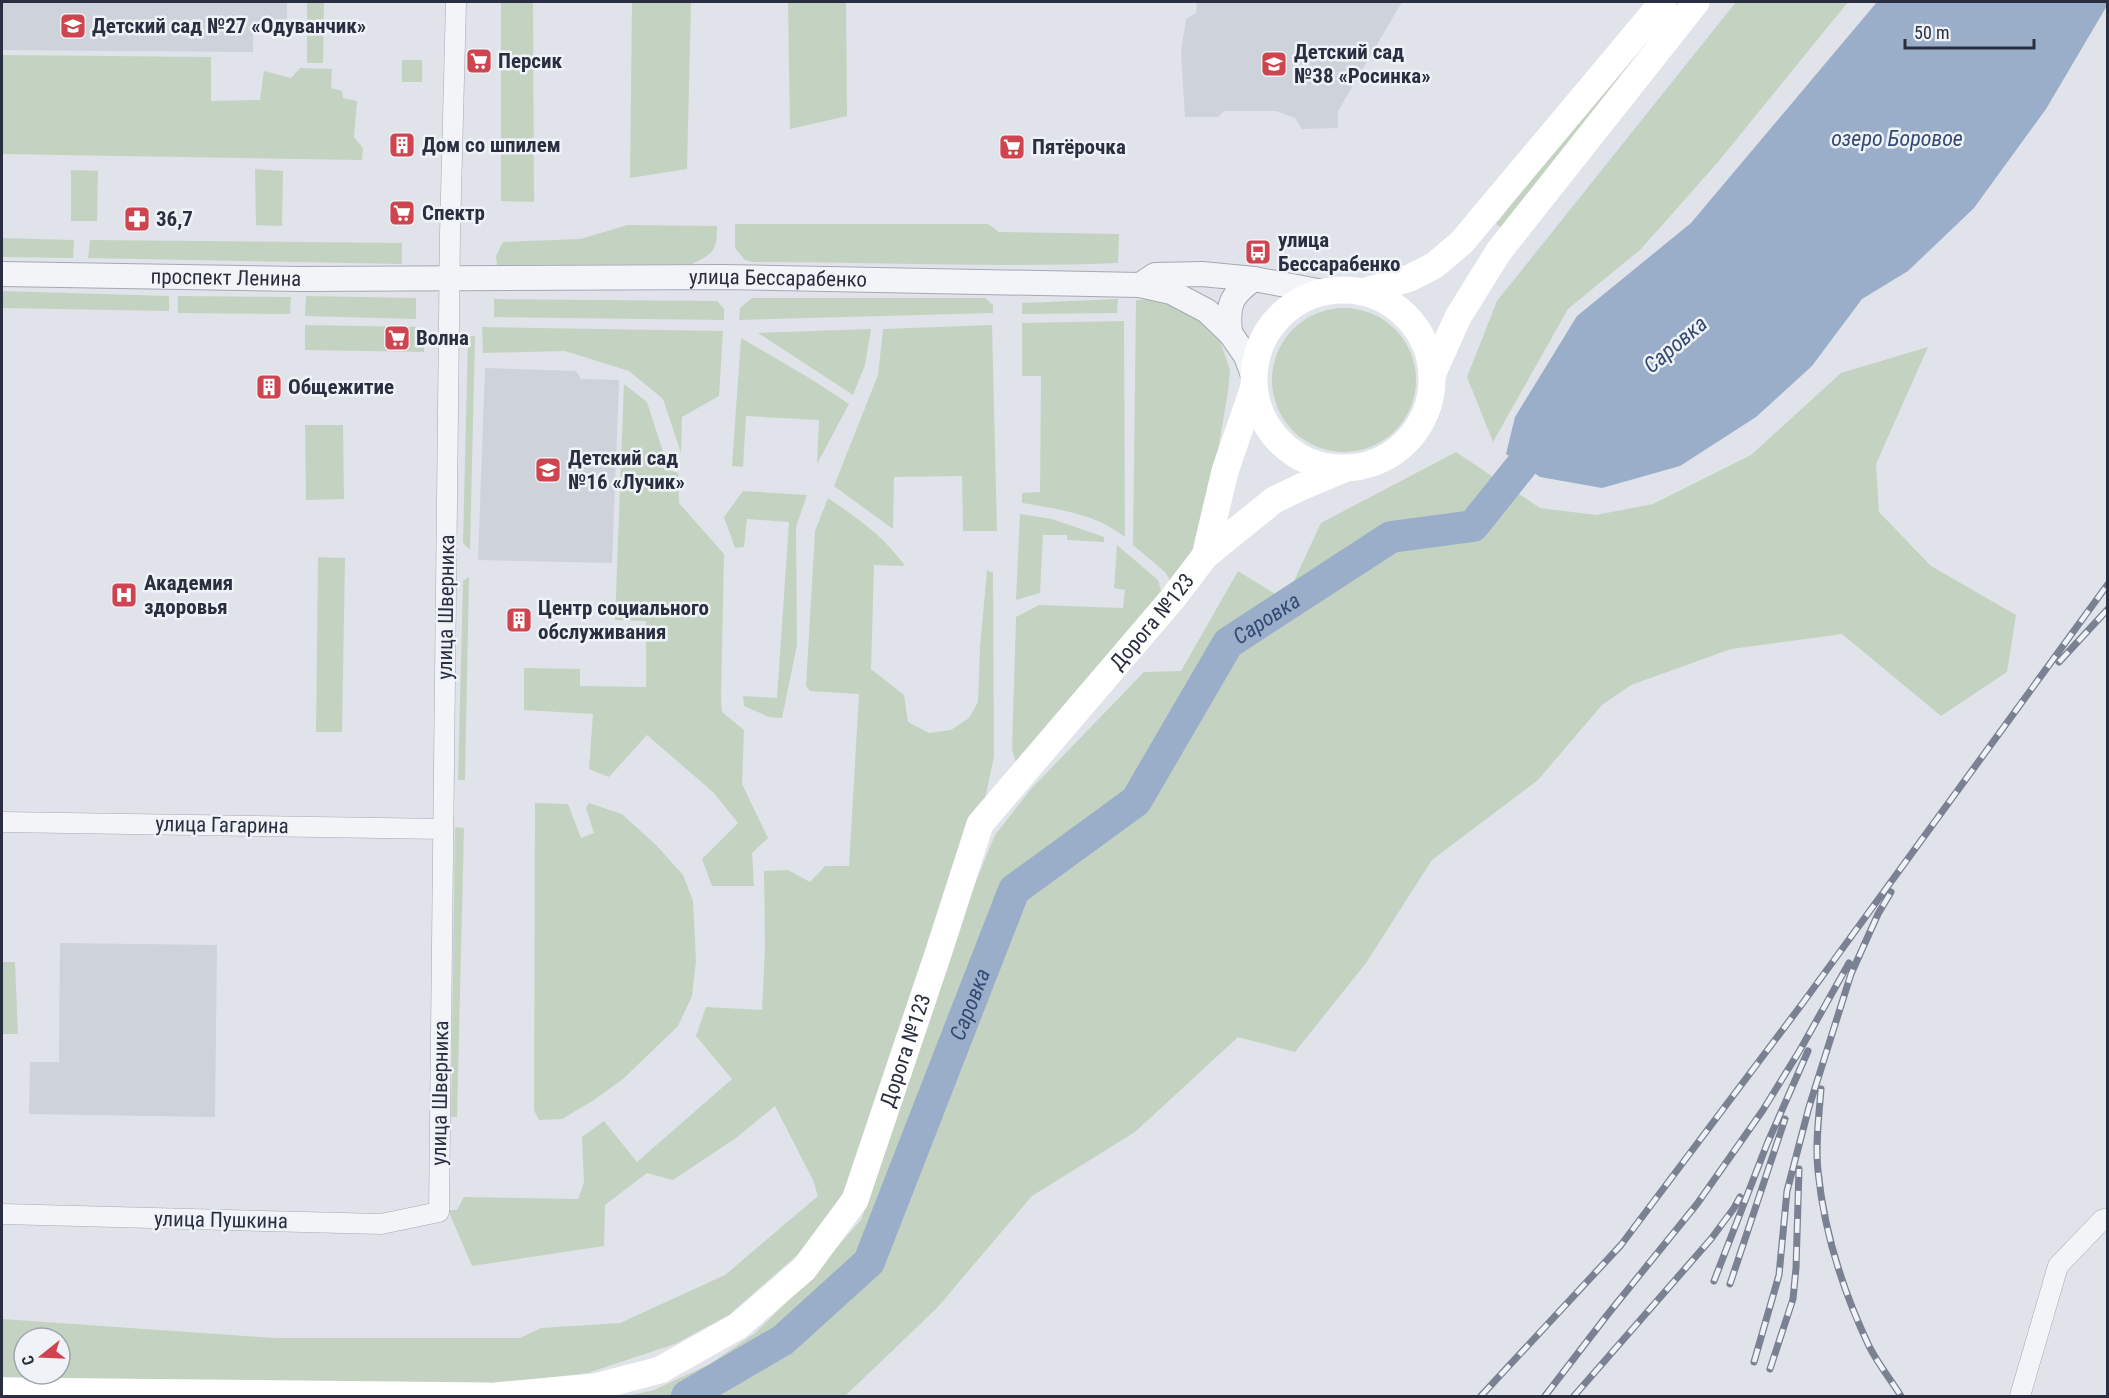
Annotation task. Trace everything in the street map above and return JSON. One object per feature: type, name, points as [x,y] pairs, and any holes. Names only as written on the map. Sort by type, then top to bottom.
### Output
[{"type":"main road","points":[[1363,292],[1410,278],[1435,265],[1462,242],[1663,2]]},
{"type":"main road","points":[[1432,375],[1458,317],[1499,251],[1696,2]]},
{"type":"main road","points":[[1343,289],[1363,292],[1385,300],[1403,313],[1418,331],[1428,352],[1432,375],[1429,403],[1424,417],[1413,434],[1400,448],[1384,459],[1346,468],[1327,467],[1308,461],[1292,452],[1277,439],[1266,424],[1258,406],[1254,383],[1258,349],[1273,323],[1295,303],[1323,292],[1343,289]]},
{"type":"main road","name":"Дорога №123","points":[[1205,556],[1224,471],[1254,383]]},
{"type":"main road","name":"Дорога №123","points":[[495,1396],[595,1387],[660,1370],[738,1326],[804,1269],[855,1200],[980,824],[1173,598],[1205,556],[1274,500],[1346,468]]},
{"type":"main road","points":[[2,1391],[488,1396]]},
{"type":"street","name":"улица Шверника","points":[[439,1212],[450,279],[456,2]]},
{"type":"street","name":"проспект Ленина","points":[[2,274],[186,278],[450,279]]},
{"type":"street","name":"улица Бессарабенко","points":[[1140,285],[1155,275],[1202,274],[1254,279],[1323,292]]},
{"type":"street","name":"улица Бессарабенко","points":[[450,279],[724,277],[1140,285],[1171,292],[1207,310],[1230,333],[1246,356],[1254,383]]},
{"type":"street","points":[[1230,333],[1228,313],[1232,298],[1254,279]]},
{"type":"street","name":"улица Гагарина","points":[[2,822],[443,829]]},
{"type":"street","name":"улица Пушкина","points":[[2,1214],[381,1224],[439,1212]]},
{"type":"street","points":[[2020,1396],[2058,1266],[2102,1220],[2108,1218]]},
{"type":"shaded area","points":[[2,2],[287,2],[287,31],[253,31],[253,52],[2,50]]},
{"type":"shaded area","name":"Детский сад №38 «Росинка»","points":[[1197,2],[1402,2],[1338,111],[1338,128],[1302,129],[1295,118],[1276,111],[1224,111],[1218,117],[1185,117],[1181,53],[1186,19],[1196,13]]},
{"type":"shaded area","name":"Детский сад №16 «Лучик»","points":[[485,368],[576,371],[581,379],[619,380],[612,563],[478,560]]},
{"type":"shaded area","points":[[60,943],[217,945],[215,1117],[29,1114],[30,1062],[59,1062]]},
{"type":"green space","points":[[307,2],[324,2],[323,63],[307,63]]},
{"type":"green space","points":[[501,2],[533,2],[534,202],[501,201]]},
{"type":"green space","points":[[632,2],[691,2],[687,169],[630,178]]},
{"type":"green space","points":[[788,2],[846,2],[847,116],[790,129]]},
{"type":"green space","points":[[1672,2],[1685,2],[1503,229],[1496,224]]},
{"type":"green space","points":[[1736,2],[1848,2],[1718,162],[1641,249],[1568,309],[1493,442],[1467,377],[1497,301]]},
{"type":"green space","points":[[2,55],[211,57],[211,101],[260,100],[264,71],[291,78],[300,68],[332,69],[331,88],[342,91],[343,98],[357,101],[354,137],[363,148],[362,160],[2,154]]},
{"type":"green space","points":[[402,60],[422,60],[422,82],[402,82]]},
{"type":"green space","points":[[255,169],[283,171],[282,226],[256,225]]},
{"type":"green space","points":[[71,170],[98,171],[97,221],[71,221]]},
{"type":"green space","points":[[735,224],[988,224],[999,232],[1119,234],[1118,263],[981,265],[753,262],[745,260],[735,248]]},
{"type":"green space","points":[[628,225],[717,226],[715,246],[710,254],[692,264],[497,265],[496,256],[503,242],[580,239]]},
{"type":"green space","points":[[2,238],[74,240],[73,258],[2,257]]},
{"type":"green space","points":[[90,240],[402,243],[402,264],[88,258]]},
{"type":"green space","points":[[2,291],[169,296],[169,311],[2,308]]},
{"type":"green space","points":[[178,296],[291,297],[290,314],[178,313]]},
{"type":"green space","points":[[306,296],[416,298],[416,319],[305,316]]},
{"type":"green space","points":[[752,298],[985,298],[993,305],[993,313],[739,320],[740,308]]},
{"type":"green space","points":[[494,299],[717,301],[724,309],[724,320],[494,317]]},
{"type":"green space","points":[[1118,299],[1117,313],[1022,314],[1022,303]]},
{"type":"green space","points":[[1136,300],[1166,301],[1197,314],[1219,338],[1230,370],[1210,497],[1192,563],[1173,585],[1165,572],[1133,545]]},
{"type":"green space","points":[[1344,308],[1358,309],[1372,314],[1395,329],[1410,352],[1415,366],[1415,394],[1410,408],[1395,431],[1372,446],[1358,451],[1344,452],[1330,451],[1316,446],[1293,431],[1278,408],[1273,394],[1272,380],[1273,366],[1278,352],[1293,329],[1316,314],[1330,309]]},
{"type":"green space","points":[[1124,321],[1125,537],[1114,529],[1089,518],[1063,510],[1022,503],[1022,493],[1040,492],[1041,376],[1022,376],[1022,323]]},
{"type":"green space","points":[[305,325],[416,327],[416,335],[424,336],[424,352],[305,350]]},
{"type":"green space","points":[[992,325],[997,531],[963,531],[962,476],[894,477],[893,529],[834,486],[878,375],[883,329]]},
{"type":"green space","points":[[482,327],[723,331],[719,396],[682,417],[681,453],[663,399],[629,371],[565,351],[483,353]]},
{"type":"green space","points":[[871,329],[865,365],[853,395],[758,333]]},
{"type":"green space","points":[[468,336],[475,336],[470,550],[463,543]]},
{"type":"green space","points":[[741,338],[849,404],[817,464],[819,420],[746,416],[743,467],[732,466]]},
{"type":"green space","points":[[1928,347],[1876,464],[1879,512],[1931,566],[2016,615],[2007,672],[1941,716],[1842,634],[1731,649],[1631,685],[1602,705],[1538,780],[1432,860],[1366,963],[1295,1052],[1238,1037],[1135,1132],[1032,1196],[937,1308],[845,1396],[628,1396],[654,1390],[710,1364],[755,1333],[792,1297],[861,1220],[956,930],[995,835],[1031,789],[1144,672],[1181,671],[1238,571],[1285,600],[1321,523],[1456,452],[1540,508],[1596,515],[1653,504],[1751,455],[1841,373]]},
{"type":"green space","points":[[624,384],[647,402],[669,470],[678,473],[679,503],[724,554],[722,712],[744,730],[742,784],[768,838],[752,853],[754,886],[712,886],[702,859],[738,823],[714,793],[647,735],[609,777],[589,769],[593,714],[524,710],[524,668],[580,669],[580,686],[646,687],[646,621],[615,620]]},
{"type":"green space","points":[[305,425],[343,425],[344,499],[306,500]]},
{"type":"green space","points":[[743,491],[807,495],[796,527],[797,645],[782,718],[769,717],[744,706],[743,696],[777,698],[789,522],[747,519],[744,547],[735,548],[724,517]]},
{"type":"green space","points":[[828,498],[860,520],[897,555],[905,566],[874,565],[871,669],[904,695],[908,722],[929,733],[951,730],[969,718],[978,702],[987,570],[993,573],[994,757],[984,803],[848,1194],[804,1249],[729,1315],[675,1344],[588,1373],[486,1385],[72,1378],[72,1326],[12,1326],[12,1377],[2,1377],[2,1319],[275,1338],[520,1338],[541,1328],[620,1323],[725,1275],[818,1196],[813,1180],[775,1106],[736,1138],[673,1180],[647,1173],[605,1205],[604,1246],[472,1266],[448,1210],[457,1210],[464,1197],[578,1199],[584,1183],[582,1137],[604,1121],[637,1162],[732,1079],[696,1036],[706,1007],[762,1010],[765,947],[764,871],[788,870],[810,882],[825,866],[849,866],[859,694],[810,691],[806,686],[815,531]]},
{"type":"green space","points":[[1020,514],[1052,519],[1104,537],[1104,542],[1067,540],[1067,535],[1043,535],[1040,593],[1016,600]]},
{"type":"green space","points":[[1117,545],[1158,580],[1164,602],[1018,769],[1012,749],[1016,617],[1039,605],[1123,608],[1125,590],[1114,588]]},
{"type":"green space","points":[[318,557],[345,558],[342,732],[316,732]]},
{"type":"green space","points":[[469,577],[465,780],[458,780],[463,581]]},
{"type":"green space","points":[[535,803],[568,804],[581,838],[594,833],[586,808],[589,803],[622,814],[656,845],[683,875],[693,901],[696,961],[692,996],[678,1026],[623,1079],[562,1119],[539,1120],[534,1110]]},
{"type":"green space","points":[[455,827],[464,828],[457,1117],[451,1117]]},
{"type":"green space","points":[[2,962],[15,962],[18,1034],[2,1034]]},
{"type":"water","name":"озеро Боровое","points":[[1877,2],[2107,2],[2108,4],[2046,109],[1974,208],[1908,271],[1862,299],[1812,366],[1756,417],[1680,466],[1602,488],[1540,477],[1506,454],[1515,417],[1577,316],[1691,223]]},
{"type":"waterway","name":"Саровка","points":[[687,1396],[783,1340],[869,1262],[1014,890],[1136,801],[1228,643],[1391,537],[1473,526],[1537,446],[1552,436]]},
{"type":"railway","points":[[1481,1396],[1621,1245],[1802,1004],[2108,584]]},
{"type":"railway","points":[[2059,662],[2108,609]]},
{"type":"railway","points":[[1754,1362],[1779,1275],[1787,1191],[1809,1107],[1851,974],[1878,914],[1891,892]]},
{"type":"railway","points":[[1545,1396],[1697,1204],[1763,1110],[1849,963]]},
{"type":"railway","points":[[1714,1281],[1767,1144],[1808,1051]]},
{"type":"railway","points":[[1821,1089],[1817,1161],[1830,1239],[1843,1283],[1860,1325],[1880,1366],[1901,1396]]},
{"type":"railway","points":[[1730,1284],[1785,1119]]},
{"type":"railway","points":[[1770,1369],[1793,1299],[1799,1169]]},
{"type":"railway","points":[[1574,1396],[1711,1239],[1740,1197]]},
{"type":"place","name":"Детский сад №27 «Одуванчик»","points":[[73,26]]},
{"type":"place","name":"Персик","points":[[479,61]]},
{"type":"place","name":"Детский сад №38 «Росинка»","points":[[1274,64]]},
{"type":"place","name":"Дом со шпилем","points":[[402,145]]},
{"type":"place","name":"Пятёрочка","points":[[1012,147]]},
{"type":"place","name":"Спектр","points":[[402,213]]},
{"type":"place","name":"36,7","points":[[137,219]]},
{"type":"place","name":"улица Бессарабенко","points":[[1258,252]]},
{"type":"place","name":"Волна","points":[[397,338]]},
{"type":"place","name":"Общежитие","points":[[269,387]]},
{"type":"place","name":"Детский сад №16 «Лучик»","points":[[548,470]]},
{"type":"place","name":"Академия здоровья","points":[[124,595]]},
{"type":"place","name":"Центр социального обслуживания","points":[[519,620]]}]
